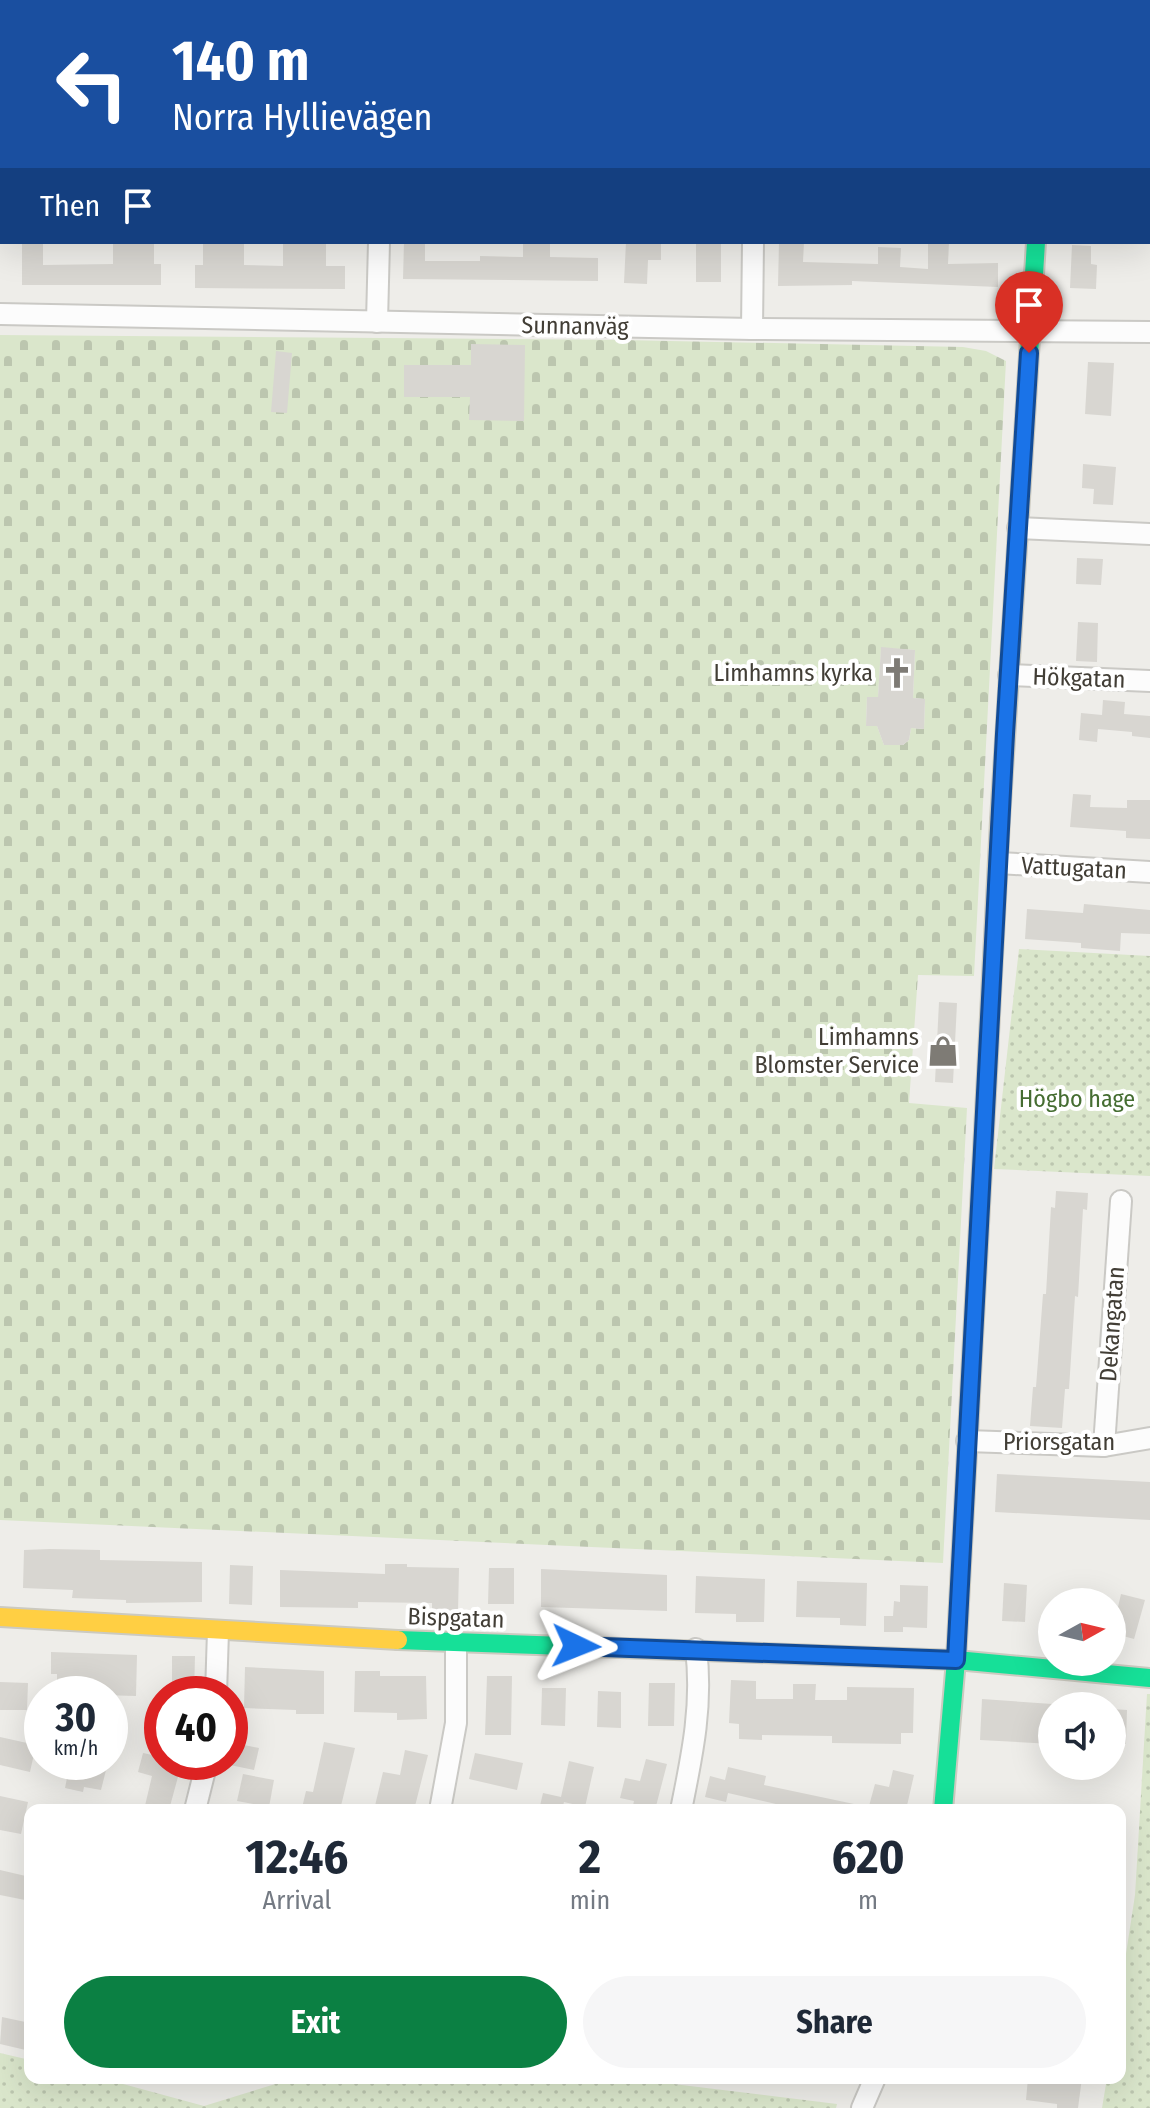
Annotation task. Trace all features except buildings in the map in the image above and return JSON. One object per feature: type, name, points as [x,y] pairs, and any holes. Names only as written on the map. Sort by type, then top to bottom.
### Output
[{"type":"street","points":[[377,322],[379,244]]},
{"type":"street","points":[[752,329],[753,244]]},
{"type":"street","points":[[944,1804],[956,1660],[1009,675],[1036,244]]},
{"type":"street","name":"Sunnanväg","points":[[0,314],[752,329],[1150,332]]},
{"type":"street","points":[[1018,528],[1150,534]]},
{"type":"street","name":"Hökgatan","points":[[1009,675],[1150,681]]},
{"type":"street","name":"Vattugatan","points":[[999,863],[1150,872]]},
{"type":"street","name":"Dekangatan","points":[[1104,1446],[1121,1201]]},
{"type":"street","name":"Priorsgatan","points":[[967,1441],[1104,1446],[1150,1438]]},
{"type":"street","name":"Bispgatan","points":[[0,1617],[456,1643],[956,1660],[1150,1678]]},
{"type":"street","points":[[217,1676],[218,1631]]},
{"type":"street","points":[[441,1804],[456,1723],[456,1643]]},
{"type":"street","points":[[682,1804],[698,1727],[700,1680],[696,1649]]},
{"type":"street","points":[[196,1804],[202,1780]]},
{"type":"street","points":[[862,2108],[872,2084]]},
{"type":"green space","points":[[0,335],[623,340],[963,347],[986,351],[1006,361],[974,976],[918,975],[909,1103],[967,1108],[943,1563],[0,1520]],"holes":[[[881,648],[915,650],[913,698],[925,699],[924,729],[911,728],[909,740],[903,745],[884,745],[877,726],[866,726],[867,697],[878,697]]]},
{"type":"green space","name":"Högbo hage","points":[[1019,949],[1150,956],[1150,1176],[994,1169]]},
{"type":"green space","points":[[1147,1694],[1150,1694],[1150,2108],[1102,2108],[1106,2084],[1126,2084],[1126,1954],[1135,1895]]},
{"type":"green space","points":[[0,2053],[24,2059],[24,2084],[123,2084],[204,2106],[276,2084],[673,2084],[837,2104],[836,2108],[0,2108]]},
{"type":"traffic: fast","points":[[1000,820],[1036,244]]},
{"type":"traffic: fast","points":[[944,1804],[956,1660],[986,1093]]},
{"type":"traffic: fast","points":[[398,1640],[956,1660],[1150,1678]]},
{"type":"traffic: slow","points":[[0,1617],[398,1640]]},
{"type":"traffic: jam","points":[[986,1093],[1000,820]]},
{"type":"place","name":"Limhamns kyrka","points":[[897,673]]},
{"type":"place","name":"Limhamns Blomster Service","points":[[943,1051]]},
{"type":"route","points":[[576,1646],[956,1660],[1005,734],[1029,353]]}]
